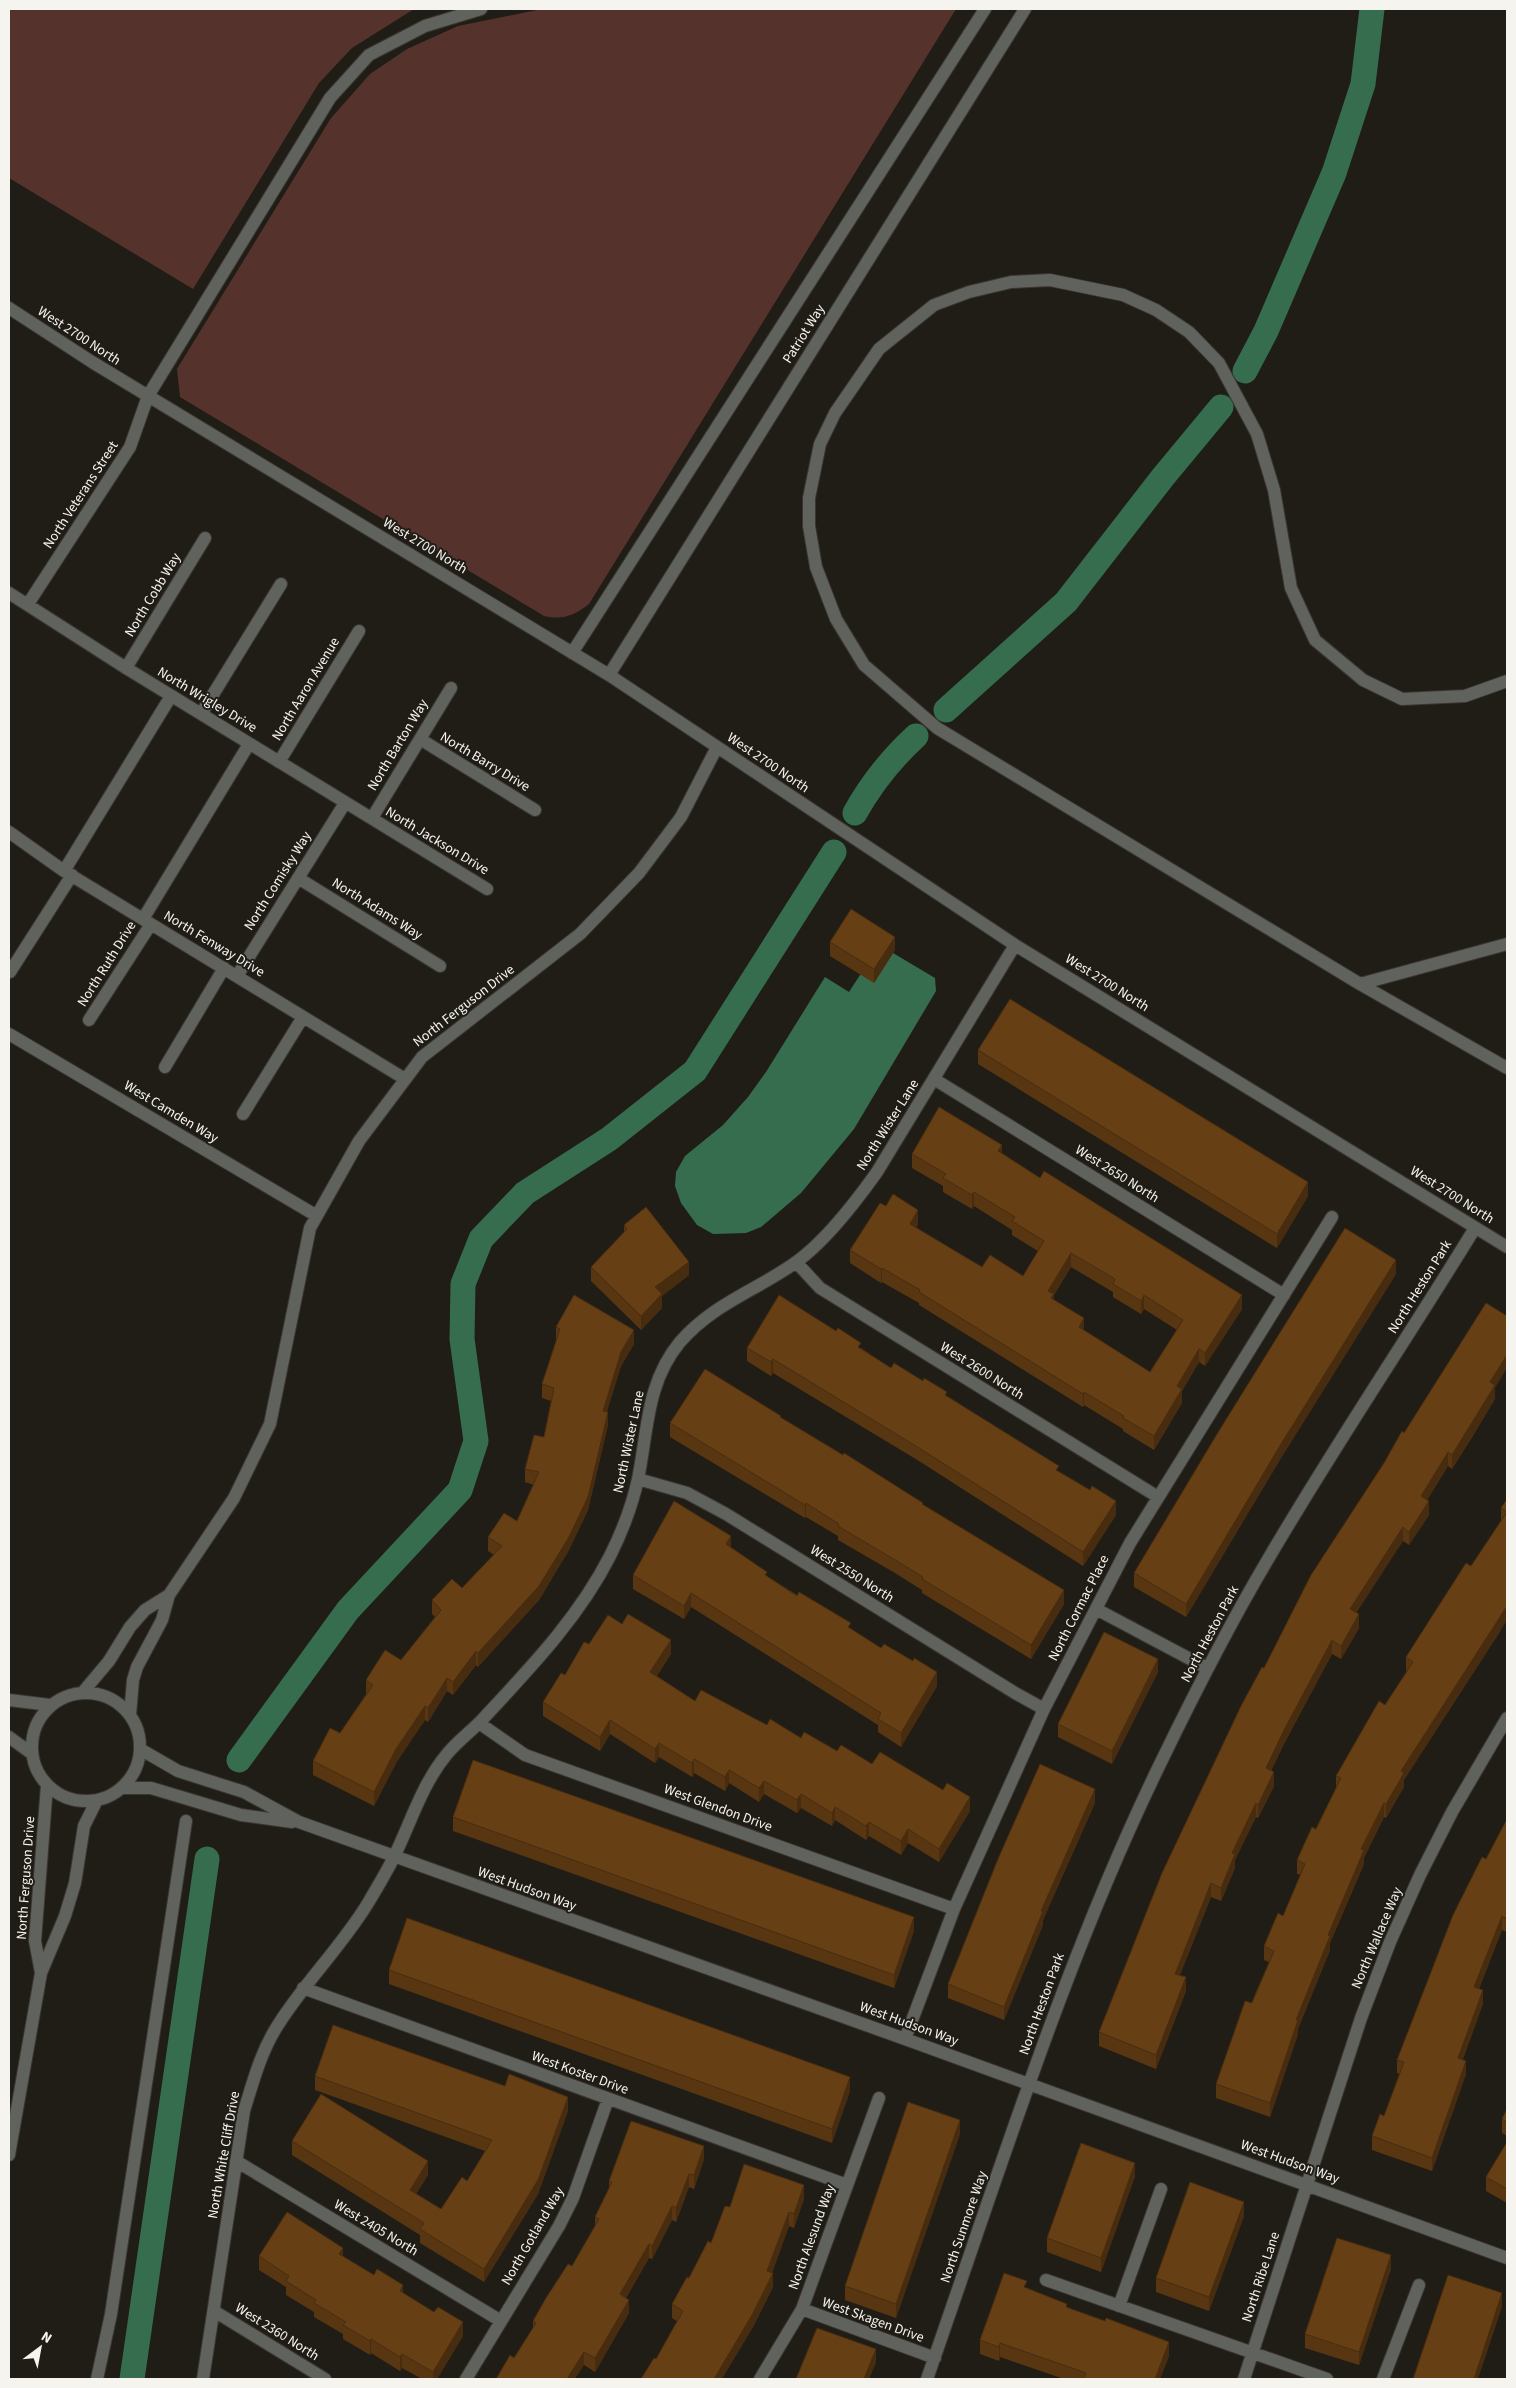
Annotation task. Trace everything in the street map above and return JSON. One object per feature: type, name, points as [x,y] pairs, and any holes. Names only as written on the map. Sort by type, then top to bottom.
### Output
[{"type":"street","name":"North Veterans Street","points":[[28,604],[130,447],[148,396],[330,98],[369,55],[425,26],[481,9]]},
{"type":"street","name":"Patriot Way","points":[[572,653],[985,9]]},
{"type":"street","name":"Patriot Way","points":[[609,675],[1025,9]]},
{"type":"street","points":[[1507,681],[1465,696],[1402,698],[1363,680],[1315,640],[1291,588],[1274,490],[1257,434],[1218,363],[1188,332],[1156,310],[1123,295],[1050,280],[1011,282],[969,292],[934,305],[879,349],[852,386],[824,436],[814,468],[809,498],[809,526],[816,567],[836,619],[864,665],[936,728],[1360,984],[1507,1068]]},
{"type":"street","name":"West 2700 North","points":[[9,308],[148,396],[609,675],[1015,945],[1507,1247]]},
{"type":"street","name":"North Cobb Way","points":[[126,668],[205,538]]},
{"type":"street","points":[[201,714],[281,584]]},
{"type":"street","name":"North Wrigley Drive","points":[[9,592],[126,668],[372,818]]},
{"type":"street","name":"North Aaron Avenue","points":[[279,762],[358,631]]},
{"type":"street","name":"North Barton Way","points":[[372,818],[451,688]]},
{"type":"street","points":[[10,972],[171,696]]},
{"type":"street","name":"North Barry Drive","points":[[420,739],[535,810]]},
{"type":"street","name":"North Ruth Drive","points":[[89,1020],[249,744]]},
{"type":"street","name":"North Ferguson Drive","points":[[130,1715],[133,1680],[137,1667],[159,1628],[169,1595],[234,1498],[270,1424],[310,1228],[359,1141],[422,1057],[580,934],[640,873],[681,817],[717,747]]},
{"type":"street","name":"North Comisky Way","points":[[237,976],[346,803]]},
{"type":"street","name":"North Jackson Drive","points":[[372,818],[487,889]]},
{"type":"street","name":"North Fenway Drive","points":[[9,832],[68,873],[406,1079]]},
{"type":"street","name":"North Adams Way","points":[[298,878],[440,966]]},
{"type":"street","points":[[1360,984],[1507,944]]},
{"type":"street","name":"North Wister Lane","points":[[394,1857],[434,1772],[448,1752],[479,1723],[579,1608],[611,1555],[630,1507],[638,1478],[650,1401],[666,1360],[709,1314],[796,1262],[854,1204],[877,1172],[1015,945]]},
{"type":"street","points":[[165,1066],[224,968]]},
{"type":"street","points":[[243,1114],[303,1017]]},
{"type":"street","name":"West Camden Way","points":[[9,1034],[317,1216]]},
{"type":"street","name":"West 2650 North","points":[[934,1079],[1284,1295]]},
{"type":"street","name":"North Cormac Place","points":[[905,2039],[954,1909],[1044,1709],[1096,1608],[1130,1543],[1332,1217]]},
{"type":"street","name":"North Heston Park","points":[[1030,2084],[1076,1956],[1123,1843],[1207,1668],[1268,1560],[1475,1228]]},
{"type":"street","name":"West 2600 North","points":[[796,1262],[820,1288],[1158,1497]]},
{"type":"street","name":"West 2550 North","points":[[638,1478],[687,1493],[726,1514],[1015,1693],[1044,1709]]},
{"type":"street","name":"North Ferguson Drive","points":[[83,1692],[109,1661],[130,1627],[145,1610],[169,1595]]},
{"type":"street","points":[[1096,1608],[1207,1668]]},
{"type":"street","points":[[83,1692],[101,1694],[117,1702],[130,1715],[138,1731],[140,1749],[136,1767],[121,1788],[97,1800],[79,1801],[62,1795],[47,1785],[37,1771],[32,1753],[32,1735],[39,1719],[50,1705],[66,1696],[83,1692]]},
{"type":"street","points":[[9,1700],[50,1705]]},
{"type":"street","name":"North Wallace Way","points":[[1308,2184],[1361,2018],[1390,1942],[1420,1875],[1452,1812],[1507,1718]]},
{"type":"street","name":"West Glendon Drive","points":[[479,1723],[525,1755],[954,1909]]},
{"type":"street","points":[[9,1737],[32,1753]]},
{"type":"street","name":"West Hudson Way","points":[[140,1749],[178,1771],[244,1792],[299,1822],[1308,2184],[1507,2258]]},
{"type":"street","name":"North Ferguson Drive","points":[[41,1973],[36,1942],[47,1785]]},
{"type":"street","name":"West Hudson Way","points":[[121,1788],[151,1788],[241,1815],[299,1822]]},
{"type":"street","name":"North Ferguson Drive","points":[[9,2155],[41,1973],[66,1916],[75,1883],[84,1826],[97,1800]]},
{"type":"street","points":[[97,2379],[111,2314],[186,1821]]},
{"type":"street","name":"North White Cliff Drive","points":[[203,2379],[244,2111],[256,2070],[276,2027],[303,1988],[338,1946],[367,1904],[394,1857]]},
{"type":"street","name":"West Koster Drive","points":[[303,1988],[847,2185]]},
{"type":"street","name":"North Sunmore Way","points":[[927,2379],[1030,2084]]},
{"type":"street","name":"North Alesund Way","points":[[760,2379],[802,2309],[880,2098]]},
{"type":"street","name":"North Gotland Way","points":[[466,2379],[573,2198],[608,2099]]},
{"type":"street","name":"West 2405 North","points":[[236,2161],[501,2321]]},
{"type":"street","name":"North Ribe Lane","points":[[1244,2379],[1308,2184]]},
{"type":"street","points":[[1119,2306],[1161,2189]]},
{"type":"street","points":[[1046,2280],[1326,2379]]},
{"type":"street","points":[[1383,2379],[1418,2285]]},
{"type":"street","name":"West Skagen Drive","points":[[802,2309],[935,2358]]},
{"type":"street","name":"West 2360 North","points":[[214,2311],[325,2379]]},
{"type":"shaded area","points":[[9,9],[414,9],[352,48],[319,83],[193,289],[9,178]]},
{"type":"shaded area","points":[[542,9],[956,9],[589,604],[578,612],[557,618],[544,616],[180,397],[177,369],[331,118],[370,74],[407,49],[458,26]]},
{"type":"shaded area","points":[[893,953],[935,978],[936,991],[854,1129],[801,1193],[761,1227],[746,1233],[713,1234],[697,1225],[681,1203],[675,1186],[676,1172],[685,1156],[723,1125],[748,1097],[766,1072],[825,977],[849,992],[860,975]]},
{"type":"building","points":[[851,909],[895,937],[874,969],[830,942]]},
{"type":"building","points":[[1010,999],[1308,1182],[1277,1234],[978,1050]]},
{"type":"building","points":[[939,1107],[1002,1145],[998,1151],[1040,1178],[1044,1171],[1242,1295],[1205,1353],[1199,1349],[1177,1386],[1182,1389],[1154,1436],[919,1292],[920,1290],[850,1250],[880,1203],[886,1206],[893,1194],[918,1210],[910,1224],[982,1267],[990,1255],[1023,1276],[1044,1241],[1012,1221],[1015,1217],[974,1192],[972,1195],[943,1178],[946,1174],[912,1154]],"holes":[[[1071,1253],[1115,1279],[1113,1284],[1141,1301],[1144,1295],[1183,1320],[1150,1372],[1079,1327],[1084,1318],[1051,1298],[1054,1294],[1048,1291]]]},
{"type":"building","points":[[646,1207],[689,1262],[655,1287],[662,1294],[641,1316],[591,1267],[627,1229],[624,1225]]},
{"type":"building","points":[[1345,1228],[1396,1260],[1281,1444],[1186,1604],[1134,1573],[1217,1434]]},
{"type":"building","points":[[574,1295],[634,1330],[621,1352],[603,1411],[608,1412],[588,1497],[569,1537],[539,1586],[478,1653],[476,1651],[453,1682],[447,1678],[428,1708],[425,1706],[396,1749],[374,1792],[313,1761],[330,1728],[340,1733],[373,1685],[366,1680],[385,1650],[401,1660],[441,1610],[432,1600],[452,1579],[462,1588],[502,1546],[488,1537],[504,1513],[517,1521],[539,1472],[525,1469],[534,1435],[544,1437],[554,1388],[542,1384],[560,1329],[556,1327]]},
{"type":"building","points":[[779,1295],[836,1331],[838,1328],[861,1343],[858,1347],[891,1368],[894,1363],[923,1381],[924,1378],[947,1392],[945,1395],[1059,1466],[1056,1470],[1090,1490],[1092,1486],[1116,1501],[1083,1552],[919,1448],[773,1359],[771,1362],[747,1348]]},
{"type":"building","points":[[1486,1303],[1507,1316],[1507,1355],[1490,1382],[1495,1385],[1452,1455],[1448,1452],[1421,1496],[1429,1501],[1409,1532],[1403,1527],[1350,1609],[1359,1614],[1341,1646],[1332,1640],[1285,1728],[1266,1768],[1274,1772],[1258,1805],[1256,1803],[1232,1853],[1235,1854],[1221,1888],[1211,1883],[1175,1974],[1186,1977],[1156,2055],[1099,2032],[1162,1873],[1241,1706],[1262,1667],[1264,1668],[1311,1575]]},
{"type":"building","points":[[705,1369],[780,1417],[843,1455],[844,1453],[922,1504],[1064,1590],[1031,1645],[838,1526],[839,1524],[806,1503],[805,1505],[670,1423]]},
{"type":"building","points":[[1507,1499],[1507,1512],[1501,1508]]},
{"type":"building","points":[[674,1501],[731,1536],[726,1544],[767,1572],[765,1575],[797,1596],[799,1592],[851,1623],[848,1627],[881,1648],[884,1644],[913,1661],[914,1658],[937,1672],[901,1733],[878,1719],[881,1713],[691,1593],[684,1606],[633,1575]]},
{"type":"building","points":[[1507,1512],[1507,1606],[1401,1771],[1404,1773],[1386,1804],[1384,1803],[1361,1849],[1364,1850],[1328,1935],[1330,1936],[1296,2020],[1298,2020],[1270,2103],[1216,2084],[1245,2001],[1252,2003],[1274,1951],[1264,1946],[1278,1913],[1283,1916],[1305,1864],[1297,1860],[1312,1827],[1316,1829],[1341,1778],[1336,1776],[1379,1701],[1385,1705],[1413,1662],[1406,1657],[1466,1563],[1471,1566]]},
{"type":"building","points":[[628,1614],[671,1640],[650,1672],[695,1701],[701,1690],[767,1725],[770,1719],[801,1738],[804,1732],[837,1751],[841,1745],[872,1764],[880,1752],[943,1790],[947,1783],[970,1797],[939,1849],[908,1829],[901,1841],[869,1822],[866,1826],[835,1807],[832,1813],[801,1794],[797,1800],[764,1781],[759,1788],[729,1770],[725,1777],[694,1759],[692,1763],[659,1743],[655,1749],[610,1720],[600,1737],[543,1702],[561,1673],[565,1675],[584,1642],[589,1644],[608,1615],[622,1624]]},
{"type":"building","points":[[1104,1632],[1158,1659],[1112,1751],[1058,1724]]},
{"type":"building","points":[[473,1760],[914,1917],[894,1975],[453,1817]]},
{"type":"building","points":[[1040,1764],[1095,1789],[1041,1911],[1043,1911],[1004,2007],[948,1984],[998,1859]]},
{"type":"building","points":[[1507,1819],[1507,1919],[1502,1916],[1474,1987],[1483,1990],[1458,2058],[1466,2061],[1432,2158],[1372,2136],[1380,2114],[1384,2116],[1404,2062],[1397,2060],[1453,1915],[1482,1857],[1486,1859]]},
{"type":"building","points":[[407,1918],[850,2077],[832,2129],[389,1970]]},
{"type":"building","points":[[333,2025],[505,2086],[509,2074],[568,2097],[538,2180],[484,2269],[420,2229],[424,2223],[292,2141],[321,2094],[428,2161],[410,2190],[441,2209],[462,2177],[467,2181],[492,2140],[315,2076]]},
{"type":"building","points":[[908,2102],[960,2120],[896,2304],[845,2286]]},
{"type":"building","points":[[1507,2109],[1507,2122],[1502,2119]]},
{"type":"building","points":[[631,2121],[704,2146],[694,2175],[689,2174],[676,2208],[672,2206],[652,2246],[649,2244],[620,2294],[629,2300],[595,2358],[584,2352],[567,2379],[496,2379],[510,2355],[514,2358],[536,2323],[533,2321],[546,2298],[568,2264],[572,2266],[599,2219],[595,2217],[612,2182],[609,2181]]},
{"type":"building","points":[[1507,2142],[1507,2189],[1486,2177]]},
{"type":"building","points":[[1081,2143],[1135,2163],[1101,2258],[1047,2238]]},
{"type":"building","points":[[744,2164],[804,2185],[794,2214],[789,2212],[767,2271],[773,2273],[752,2315],[714,2379],[641,2379],[654,2358],[656,2359],[683,2311],[672,2304],[687,2277],[689,2278],[708,2241],[711,2243],[725,2206],[730,2207]]},
{"type":"building","points":[[1190,2182],[1244,2202],[1209,2297],[1156,2278]]},
{"type":"building","points":[[287,2212],[343,2248],[339,2254],[374,2275],[377,2269],[403,2285],[400,2291],[434,2312],[438,2307],[463,2322],[433,2372],[402,2354],[400,2357],[343,2325],[346,2322],[314,2303],[316,2300],[286,2281],[289,2276],[259,2256]]},
{"type":"building","points":[[1337,2238],[1391,2255],[1359,2352],[1305,2334]]},
{"type":"building","points":[[1004,2273],[1027,2281],[1024,2287],[1067,2304],[1066,2307],[1105,2321],[1106,2318],[1169,2342],[1155,2379],[1084,2379],[1086,2373],[1000,2343],[999,2347],[980,2340]]},
{"type":"building","points":[[1448,2275],[1502,2293],[1474,2379],[1413,2379]]},
{"type":"building","points":[[817,2328],[876,2349],[864,2379],[796,2379]]},
{"type":"waterway","points":[[1245,371],[1266,331],[1334,173],[1363,84],[1372,9]]},
{"type":"waterway","points":[[946,710],[1066,602],[1163,477],[1221,407]]},
{"type":"waterway","points":[[855,813],[882,772],[916,736]]},
{"type":"waterway","points":[[239,1760],[348,1610],[460,1490],[476,1441],[462,1339],[463,1284],[481,1239],[525,1193],[609,1139],[695,1071],[834,852]]},
{"type":"waterway","points":[[132,2379],[207,1859]]}]
